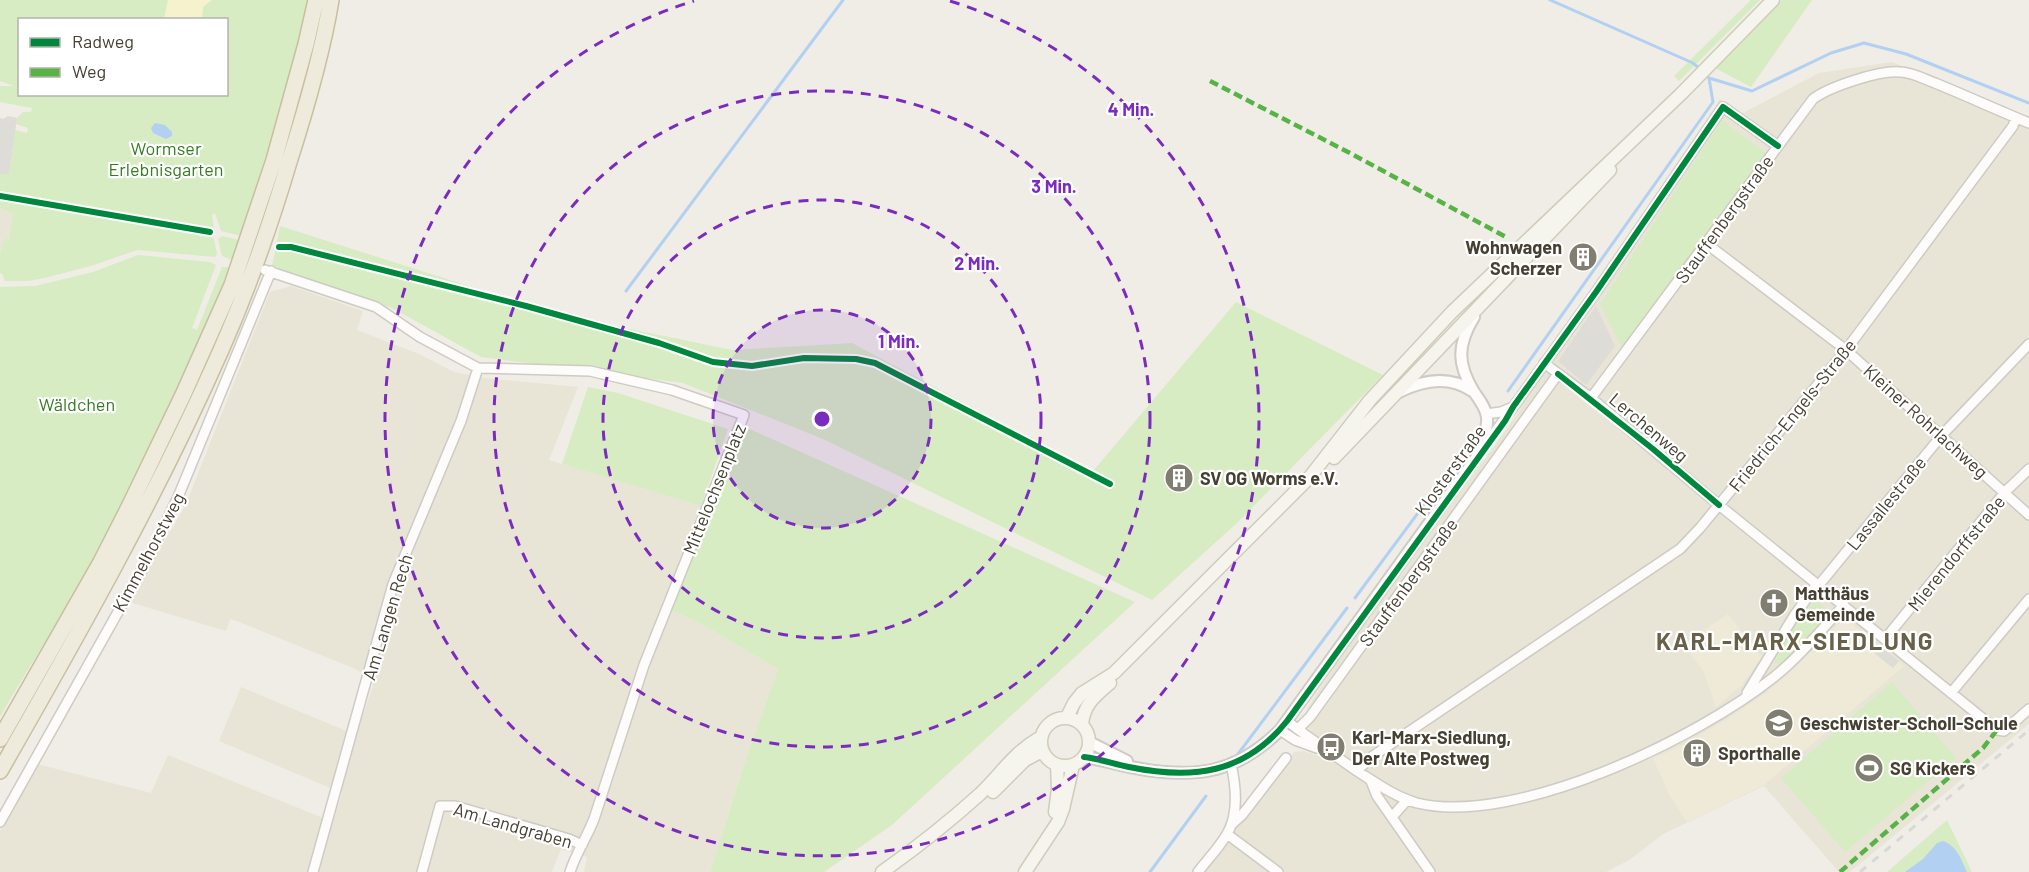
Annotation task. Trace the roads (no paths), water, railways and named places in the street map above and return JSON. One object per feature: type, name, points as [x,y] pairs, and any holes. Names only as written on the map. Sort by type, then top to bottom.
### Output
[{"type":"highway","points":[[0,739],[101,562],[183,395],[232,285],[274,160],[306,44],[315,0]]},
{"type":"highway","points":[[0,771],[93,609],[172,456],[221,350],[247,287],[300,128],[331,0]]},
{"type":"main road","points":[[1067,717],[1077,699],[1114,673],[1249,542],[1310,478],[1370,400],[1452,312],[1680,94],[1773,0]]},
{"type":"main road","points":[[1082,724],[1084,712],[1090,700],[1478,309],[1680,94]]},
{"type":"main road","points":[[1067,717],[1082,724],[1089,742],[1084,757],[1073,765],[1058,765],[1046,758],[1042,751],[1041,737],[1051,721],[1067,717]]},
{"type":"main road","points":[[882,872],[970,803],[1014,756],[1041,737]]},
{"type":"main road","points":[[895,872],[987,797],[1025,760],[1042,751]]},
{"type":"main road","points":[[1048,837],[1057,802],[1058,765]]},
{"type":"main road","points":[[1025,872],[1063,809],[1073,765]]},
{"type":"street","name":"Stauffenbergstraße","points":[[1591,398],[1813,99],[1821,93],[1884,73],[1900,72],[1915,75],[2016,118]]},
{"type":"street","name":"Klosterstraße","points":[[1084,757],[1143,769],[1191,773],[1231,765],[1261,748],[1283,725],[1476,458],[1499,430],[1723,107],[1778,146]]},
{"type":"street","points":[[2016,118],[2029,123]]},
{"type":"street","name":"Friedrich-Engels-Straße","points":[[1357,771],[1370,758],[1680,549],[1846,350],[2013,126],[2016,118]]},
{"type":"street","name":"Kleiner Rohrlachweg","points":[[1707,244],[1846,350],[2029,514]]},
{"type":"street","name":"Mittelochsenplatz","points":[[268,270],[376,307],[420,337],[478,368],[590,371],[680,392],[744,415],[644,665],[587,839],[575,856],[570,872]]},
{"type":"street","name":"Kimmelhorstweg","points":[[0,822],[150,555],[169,516],[268,270]]},
{"type":"street","name":"Klosterstraße","points":[[1476,458],[1485,435],[1486,414],[1463,373],[1461,350],[1467,328],[1478,309]]},
{"type":"street","name":"Lassallestraße","points":[[1744,698],[1795,614],[1818,585],[1942,435],[2029,344]]},
{"type":"street","name":"Lerchenweg","points":[[1544,363],[1591,398],[1719,505],[1997,730],[2004,731],[2029,709]]},
{"type":"street","name":"Am Langen Rech","points":[[313,872],[393,584],[461,421],[478,368]]},
{"type":"street","name":"Stauffenbergstraße","points":[[1298,729],[1310,717],[1558,374]]},
{"type":"street","points":[[1394,395],[1411,387],[1437,381],[1459,383],[1474,392]]},
{"type":"street","name":"Klosterstraße","points":[[1486,414],[1501,412],[1513,407]]},
{"type":"street","name":"Mierendorffstraße","points":[[1885,639],[2005,492],[2029,469]]},
{"type":"street","points":[[1951,693],[2029,598]]},
{"type":"street","points":[[1283,725],[1298,729],[1371,781],[1407,800],[1437,806],[1463,807],[1493,804],[1583,780],[1673,740],[1764,685],[1788,664],[1844,605]]},
{"type":"street","points":[[1283,725],[1298,741],[1328,752]]},
{"type":"street","name":"Klosterstraße","points":[[1089,742],[1143,769]]},
{"type":"street","points":[[1198,872],[1286,758]]},
{"type":"street","points":[[1229,830],[1235,797],[1231,765]]},
{"type":"street","points":[[1371,781],[1377,796],[1430,872]]},
{"type":"street","points":[[1392,817],[1407,800]]},
{"type":"street","name":"Am Landgraben","points":[[422,872],[440,806],[455,806],[569,839],[582,845]]},
{"type":"street","points":[[1229,830],[1278,872]]},
{"type":"water","points":[[155,123],[165,125],[172,132],[172,136],[166,139],[153,133],[151,128]]},
{"type":"water","points":[[1943,841],[1955,850],[1967,872],[1905,872],[1923,859],[1937,843]]},
{"type":"waterway","points":[[626,291],[843,0]]},
{"type":"waterway","points":[[1550,0],[1693,63],[1700,69]]},
{"type":"waterway","points":[[1704,74],[1709,78],[1752,91],[1831,53],[1864,43],[1906,54],[2029,103]]},
{"type":"waterway","points":[[1508,391],[1713,102],[1709,78]]},
{"type":"waterway","points":[[1355,598],[1475,436]]},
{"type":"waterway","points":[[1238,754],[1347,608]]},
{"type":"waterway","points":[[1150,872],[1206,796]]},
{"type":"railway","points":[[1860,872],[2029,730]]},
{"type":"place","name":"Wohnwagen Scherzer","points":[[1583,257]]},
{"type":"place","name":"SV OG Worms e.V.","points":[[1179,478]]},
{"type":"place","name":"Matthäus Gemeinde","points":[[1774,603]]},
{"type":"place","name":"Geschwister-Scholl-Schule","points":[[1779,723]]},
{"type":"place","name":"Karl-Marx-Siedlung, Der Alte Postweg","points":[[1331,747]]},
{"type":"place","name":"Sporthalle","points":[[1697,753]]},
{"type":"place","name":"SG Kickers","points":[[1869,768]]},
{"type":"district","name":"KARL-MARX-SIEDLUNG","points":[[1795,640]]},
{"type":"park label","name":"Wormser Erlebnisgarten","points":[[166,158]]},
{"type":"park label","name":"Wäldchen","points":[[77,404]]}]
